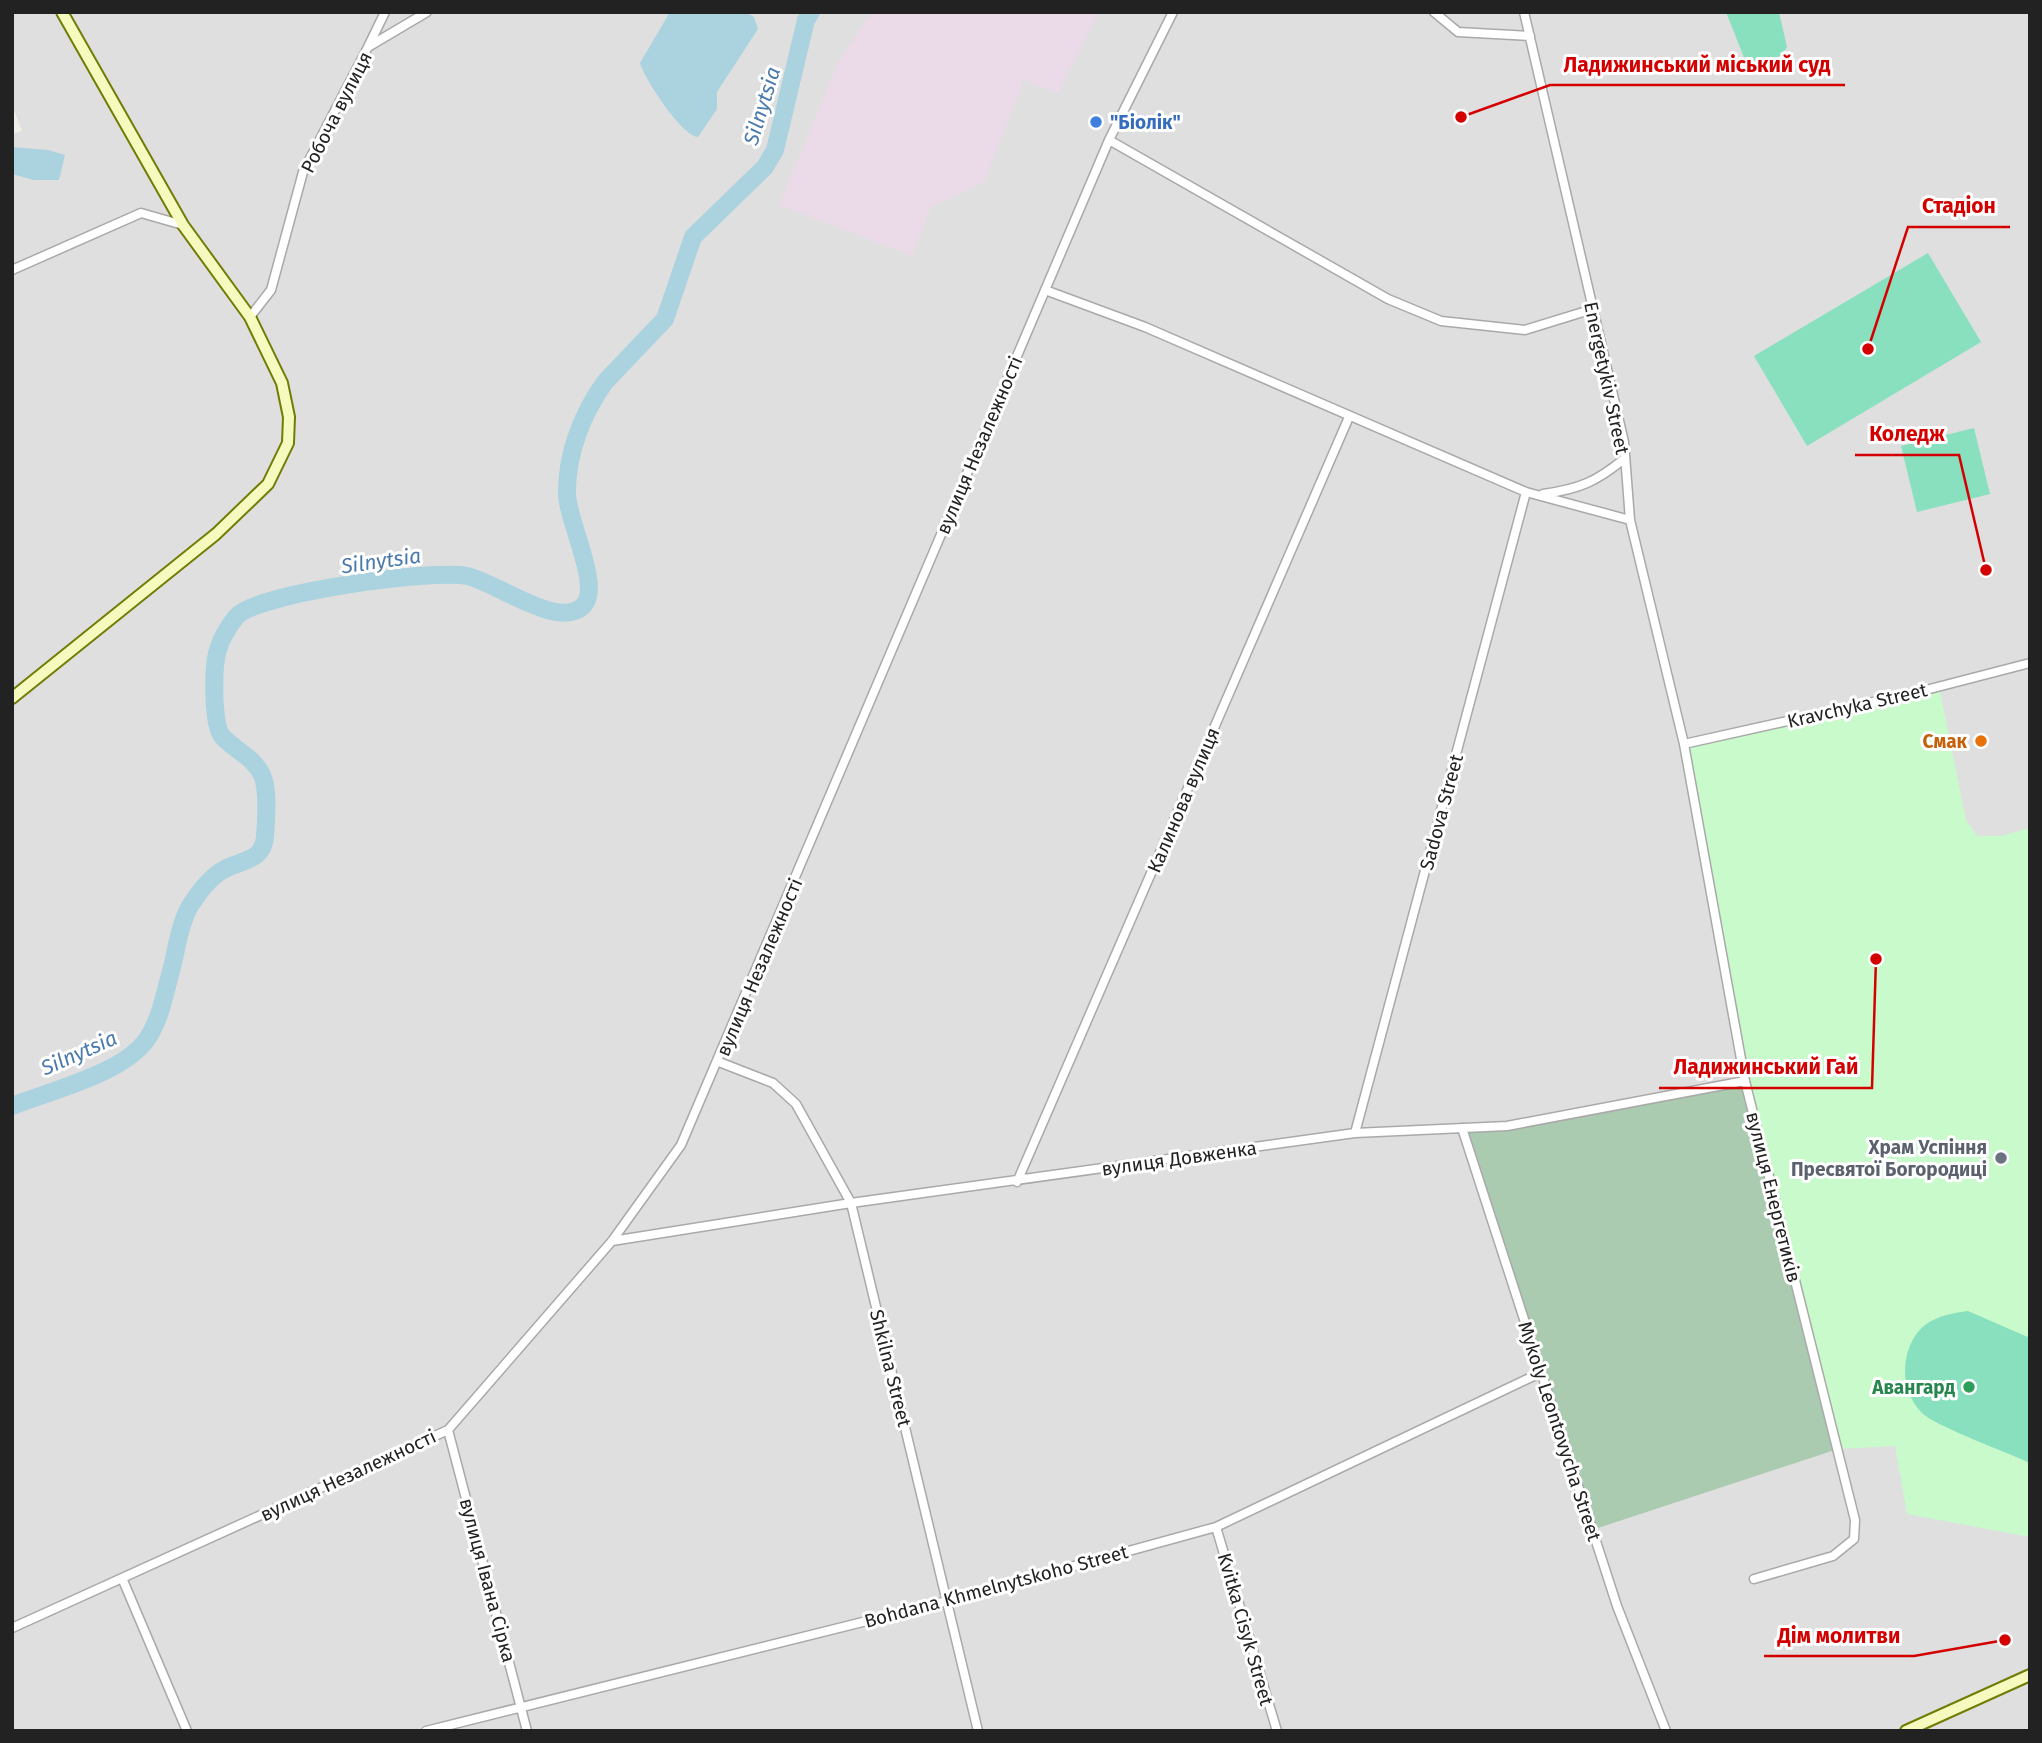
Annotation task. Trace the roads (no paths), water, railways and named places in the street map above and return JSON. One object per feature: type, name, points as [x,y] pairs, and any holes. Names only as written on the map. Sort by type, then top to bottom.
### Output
[{"type":"street","points":[[12,698],[216,534],[268,484],[288,443],[289,417],[282,383],[250,317],[183,225],[62,12]]},
{"type":"street","points":[[368,47],[385,12]]},
{"type":"street","name":"Робоча вулиця","points":[[250,317],[271,290],[303,172],[368,47],[427,12]]},
{"type":"street","name":"вулиця Незалежності","points":[[12,1628],[448,1430],[612,1241],[681,1145],[719,1062],[1109,140],[1172,12]]},
{"type":"street","points":[[1434,12],[1458,32],[1530,36]]},
{"type":"street","name":"Energetykiv Street","points":[[1524,12],[1625,442],[1630,520],[1684,744]]},
{"type":"street","points":[[1109,140],[1388,299],[1441,321],[1525,330],[1593,309]]},
{"type":"street","points":[[12,270],[141,213],[183,225]]},
{"type":"street","points":[[1045,290],[1144,327],[1526,492],[1630,520]]},
{"type":"street","name":"Калинова вулиця","points":[[1017,1182],[1349,417]]},
{"type":"street","points":[[1537,495],[1578,489],[1605,474],[1624,459]]},
{"type":"street","name":"Sadova Street","points":[[1355,1133],[1526,492]]},
{"type":"street","name":"Kravchyka Street","points":[[1684,744],[1922,691],[2030,663]]},
{"type":"street","name":"вулиця Енергетиків","points":[[1684,744],[1745,1081],[1856,1520],[1854,1539],[1833,1556],[1754,1579]]},
{"type":"street","name":"Shkilna Street","points":[[719,1062],[773,1083],[796,1104],[851,1203],[978,1731]]},
{"type":"street","name":"вулиця Довженка","points":[[612,1241],[851,1203],[1355,1133],[1507,1126],[1745,1081]]},
{"type":"street","name":"Mykoly Leontovycha Street","points":[[1462,1128],[1617,1606],[1666,1731]]},
{"type":"street","name":"Bohdana Khmelnytskoho Street","points":[[426,1731],[521,1705],[947,1601],[1216,1527],[1542,1372]]},
{"type":"street","name":"вулиця Івана Сірка","points":[[448,1430],[527,1731]]},
{"type":"street","name":"Kvitka Cisyk Street","points":[[1216,1527],[1278,1731]]},
{"type":"street","points":[[122,1578],[187,1731]]},
{"type":"street","points":[[1914,1729],[2030,1675]]},
{"type":"water","points":[[670,12],[746,12],[754,17],[758,29],[717,92],[717,109],[698,137],[674,118],[656,94],[640,63]]},
{"type":"water","points":[[12,147],[48,150],[65,155],[59,180],[34,180],[12,174]]},
{"type":"waterway","name":"Silnytsia","points":[[12,1106],[107,1070],[138,1049],[149,1036],[160,1013],[189,907],[216,875],[251,859],[263,845],[267,805],[262,775],[249,758],[222,736],[216,720],[216,658],[223,637],[236,617],[250,608],[276,599],[309,592],[384,580],[448,575],[479,580],[543,609],[572,612],[583,606],[588,597],[589,584],[567,492],[577,434],[589,407],[605,382],[665,319],[693,237],[765,167],[775,150],[806,20],[811,12]]},
{"type":"place","name":"Ладижинський міський суд","points":[[1461,117]]},
{"type":"place","name":"\"Біолік\"","points":[[1096,122]]},
{"type":"place","name":"Стадіон","points":[[1868,349]]},
{"type":"place","name":"Коледж","points":[[1986,570]]},
{"type":"place","name":"Смак","points":[[1981,741]]},
{"type":"place","name":"Ладижинський Гай","points":[[1876,959]]},
{"type":"place","name":"Храм Успіння Пресвятої Богородиці","points":[[2001,1158]]},
{"type":"place","name":"Авангард","points":[[1969,1387]]},
{"type":"place","name":"Дім молитви","points":[[2005,1640]]}]
